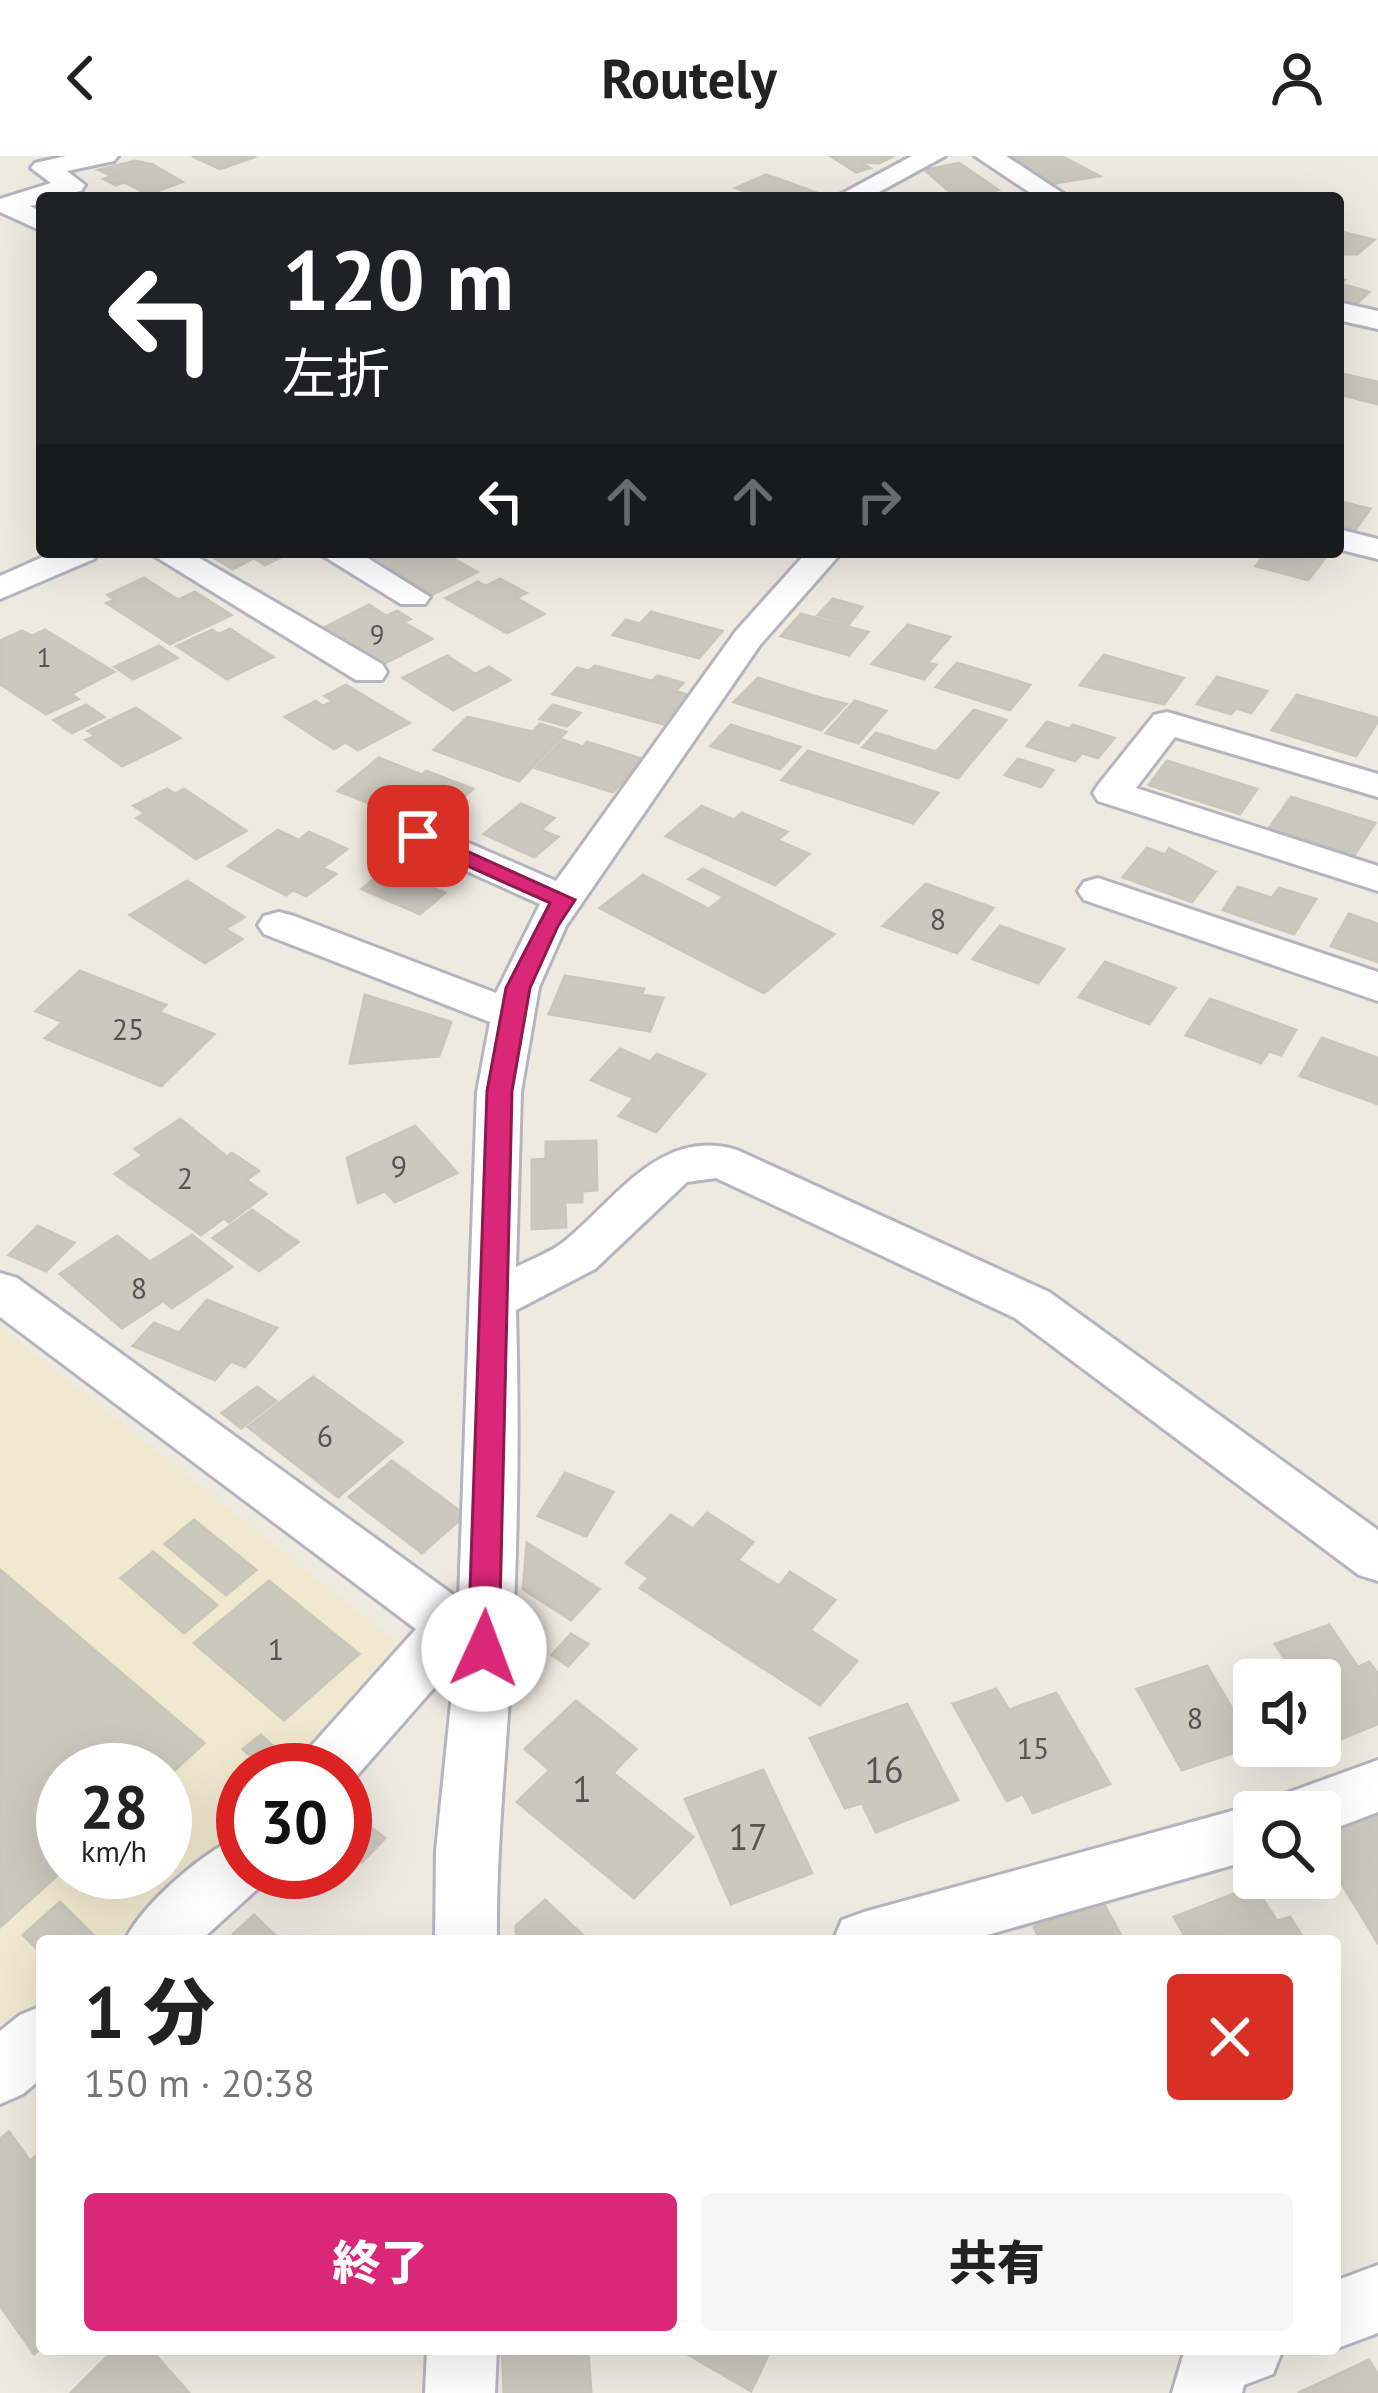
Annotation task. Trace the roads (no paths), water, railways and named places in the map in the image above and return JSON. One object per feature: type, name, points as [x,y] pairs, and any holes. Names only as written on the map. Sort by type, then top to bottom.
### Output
[{"type":"street","points":[[55,192],[72,184],[44,167],[53,160],[105,156]]},
{"type":"street","points":[[860,192],[932,156]]},
{"type":"street","points":[[988,156],[1047,192]]},
{"type":"street","points":[[1344,312],[1378,320]]},
{"type":"street","points":[[1344,540],[1378,549]]},
{"type":"street","points":[[0,589],[69,558]]},
{"type":"street","points":[[175,558],[369,672]]},
{"type":"street","points":[[345,558],[413,597]]},
{"type":"street","points":[[466,1935],[467,1639],[494,1403],[491,1300],[500,1091],[518,988],[546,926],[564,900],[748,638],[820,558]]},
{"type":"street","points":[[1378,787],[1167,723],[1112,793],[1378,879]]},
{"type":"street","points":[[418,836],[564,900]]},
{"type":"street","points":[[1098,891],[1378,987]]},
{"type":"street","points":[[279,925],[512,1016]]},
{"type":"street","points":[[491,1300],[578,1257],[674,1167],[722,1161],[1032,1305],[1378,1559]]},
{"type":"street","points":[[0,1292],[467,1639]]},
{"type":"street","points":[[355,1743],[467,1639]]},
{"type":"street","points":[[1341,1800],[1378,1786]]},
{"type":"street","points":[[885,1935],[1233,1838]]},
{"type":"street","points":[[163,1935],[216,1887]]},
{"type":"street","points":[[0,2072],[36,2042]]},
{"type":"street","points":[[1341,2313],[1378,2299]]},
{"type":"street","points":[[460,2393],[462,2355]]},
{"type":"street","points":[[1207,2393],[1214,2362],[1232,2355]]}]
